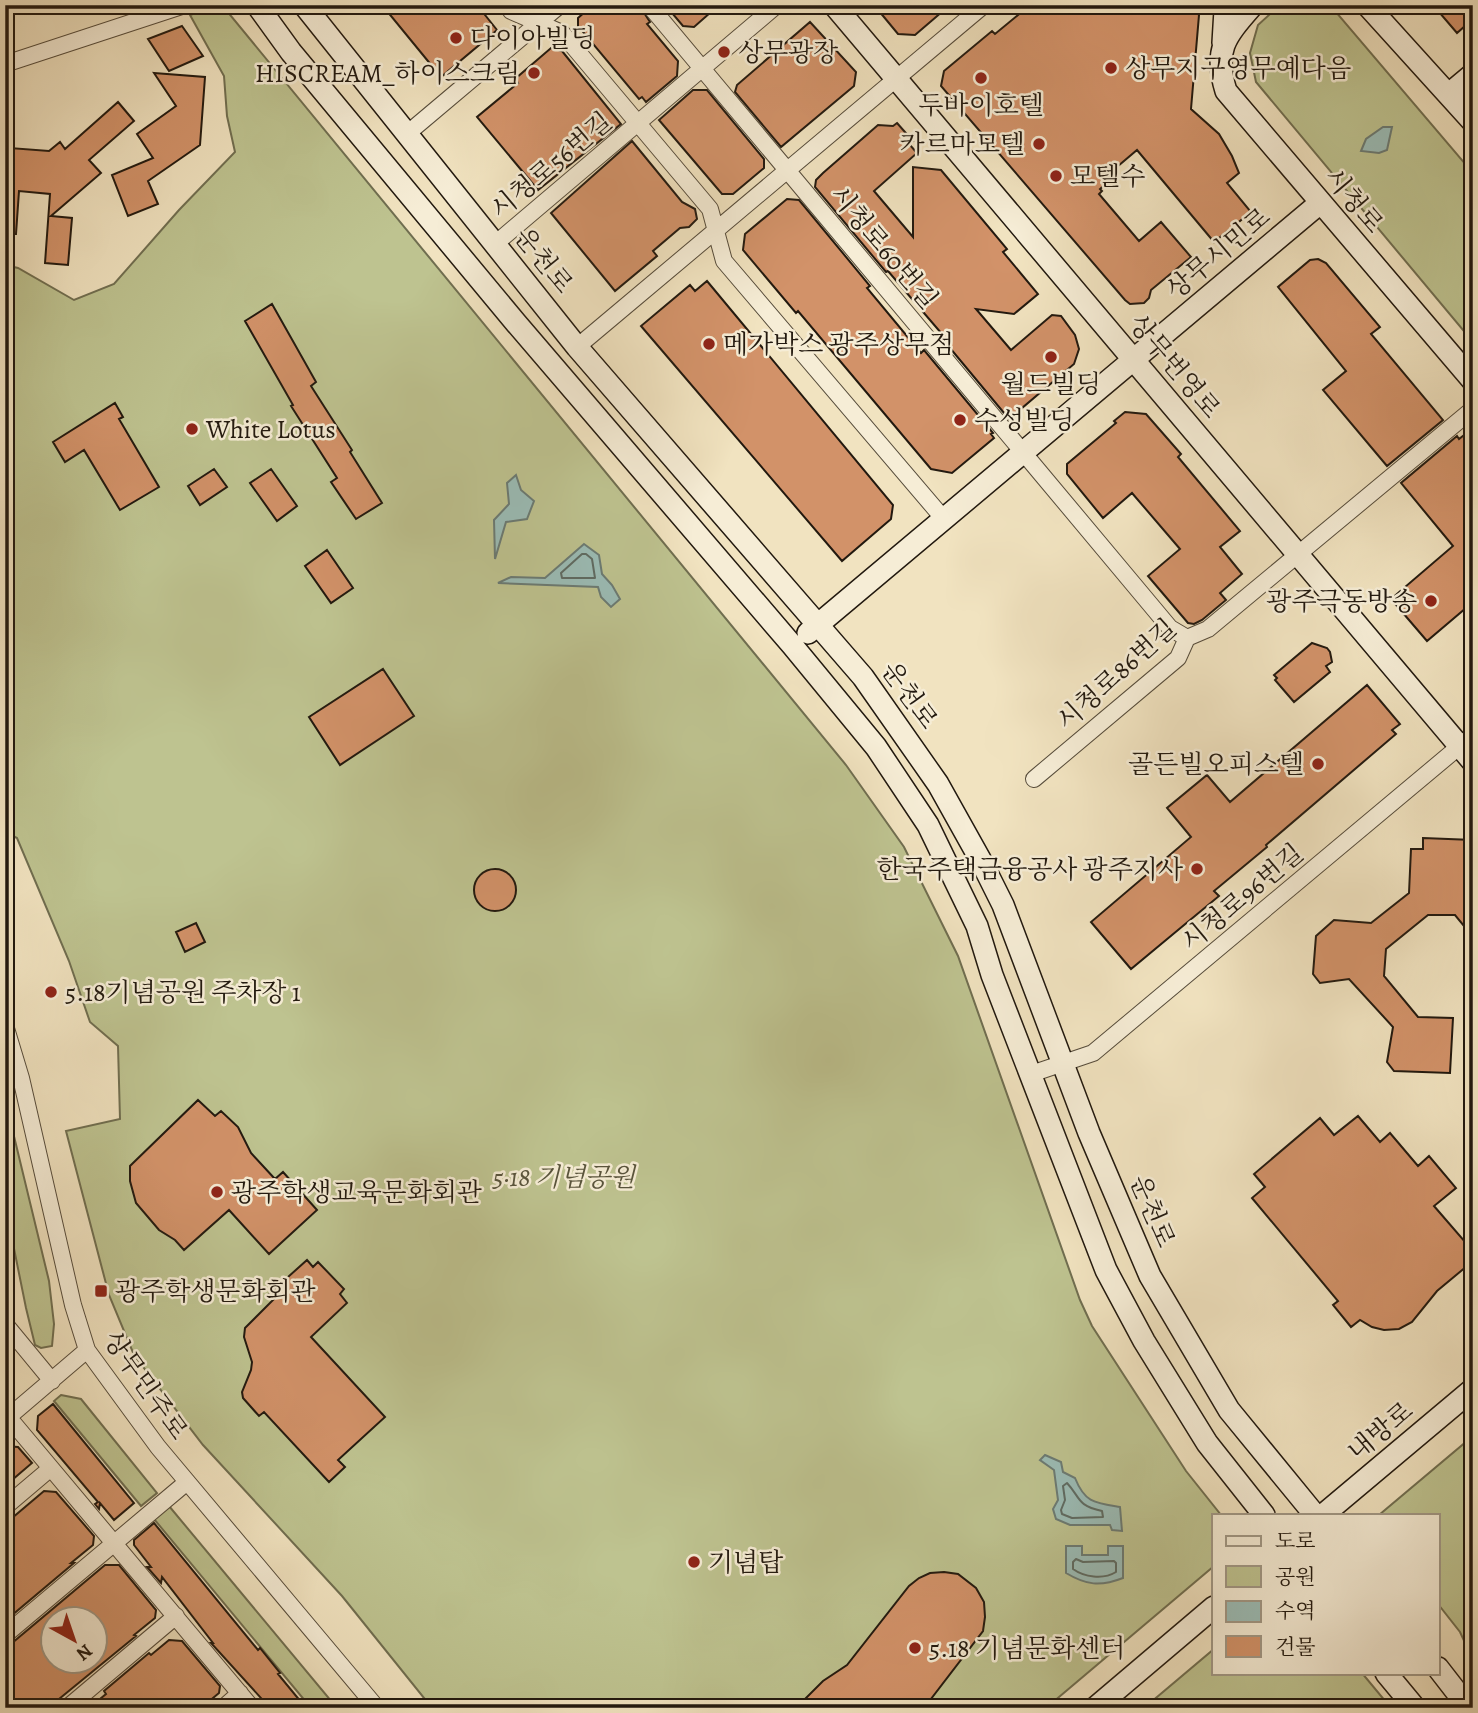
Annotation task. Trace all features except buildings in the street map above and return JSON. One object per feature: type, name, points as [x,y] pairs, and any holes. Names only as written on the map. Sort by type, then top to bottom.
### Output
[{"type":"street","points":[[5,64],[185,5]]},
{"type":"street","points":[[257,5],[290,52],[516,323],[876,747],[928,825],[977,926],[992,975],[1106,1270],[1144,1341],[1207,1443],[1263,1514]]},
{"type":"street","name":"운천로","points":[[303,5],[578,347],[863,677],[951,805],[1003,905],[1089,1133],[1150,1276],[1229,1410],[1314,1514]]},
{"type":"street","points":[[507,5],[511,11],[562,33],[638,124]]},
{"type":"street","points":[[408,133],[560,5]]},
{"type":"street","points":[[649,5],[788,170]]},
{"type":"street","name":"시청로56번길","points":[[495,244],[777,5]]},
{"type":"street","name":"상무번영로","points":[[834,5],[1297,555],[1469,748]]},
{"type":"street","points":[[578,347],[984,5]]},
{"type":"street","name":"시청로","points":[[1223,5],[1223,43],[1219,60],[1226,91],[1473,381]]},
{"type":"street","points":[[1223,43],[1253,5]]},
{"type":"street","points":[[1367,5],[1473,122]]},
{"type":"street","points":[[1449,94],[1473,75]]},
{"type":"street","name":"시청로56번길","points":[[638,124],[710,209],[716,231]]},
{"type":"street","name":"시청로60번길","points":[[788,170],[1022,453]]},
{"type":"street","name":"상무시민로","points":[[792,645],[1320,203]]},
{"type":"street","points":[[716,231],[724,261],[943,518]]},
{"type":"street","name":"시청로86번길","points":[[1034,779],[1178,658],[1187,638],[1208,629],[1473,409]]},
{"type":"street","points":[[1022,453],[1170,628],[1187,638]]},
{"type":"street","name":"시청로96번길","points":[[1031,1074],[1093,1053],[1469,748]]},
{"type":"street","name":"상무민주로","points":[[5,1025],[21,1078],[73,1305],[87,1350],[158,1447],[377,1708]]},
{"type":"street","points":[[5,1324],[52,1381]]},
{"type":"street","points":[[87,1350],[7,1419],[252,1708]]},
{"type":"street","name":"내방로","points":[[1324,1514],[1473,1389]]},
{"type":"street","points":[[5,1507],[51,1468]]},
{"type":"street","points":[[5,1634],[187,1482]]},
{"type":"street","points":[[1095,1708],[1212,1609]]},
{"type":"street","points":[[67,1708],[176,1616]]},
{"type":"street","points":[[1440,1671],[1469,1708]]},
{"type":"street","points":[[1388,1674],[1415,1708]]},
{"type":"street","points":[[223,1708],[240,1693]]},
{"type":"green space","name":"5·18 기념공원","points":[[222,5],[846,765],[904,847],[958,956],[1080,1300],[1092,1326],[1186,1471],[1220,1514],[1212,1514],[1212,1568],[1046,1708],[432,1708],[342,1596],[203,1445],[134,1355],[109,1295],[66,1131],[120,1119],[118,1046],[90,1022],[69,961],[17,838],[5,832],[5,265],[18,268],[74,300],[114,284],[235,152],[227,116],[224,76],[190,15]]},
{"type":"green space","points":[[1280,5],[1316,5],[1336,12],[1473,173],[1473,342],[1256,82],[1250,53],[1258,25]]},
{"type":"green space","points":[[5,1099],[49,1281],[54,1324],[52,1346],[41,1348],[35,1345],[5,1204]]},
{"type":"green space","points":[[61,1395],[81,1399],[157,1493],[141,1506],[54,1401]]},
{"type":"green space","points":[[1473,1436],[1473,1660],[1460,1632],[1440,1607],[1440,1514],[1380,1514]]},
{"type":"green space","points":[[169,1506],[337,1708],[311,1708],[154,1519]]},
{"type":"green space","points":[[1212,1651],[1212,1674],[1363,1674],[1391,1708],[1144,1708]]},
{"type":"water","points":[[1383,127],[1392,127],[1387,150],[1379,153],[1361,151],[1366,139]]},
{"type":"water","points":[[516,475],[521,490],[534,501],[527,519],[506,522],[495,559],[494,520],[509,504],[507,483]]},
{"type":"water","points":[[584,544],[599,555],[602,574],[620,599],[611,607],[601,597],[598,587],[498,583],[511,577],[545,578]]},
{"type":"water","points":[[1045,1455],[1061,1462],[1063,1472],[1075,1478],[1087,1497],[1097,1503],[1120,1507],[1122,1531],[1112,1530],[1110,1525],[1070,1525],[1056,1519],[1053,1509],[1058,1500],[1054,1470],[1040,1460]]},
{"type":"water","points":[[1066,1546],[1082,1546],[1082,1555],[1108,1555],[1108,1546],[1123,1546],[1123,1578],[1107,1583],[1093,1583],[1066,1573]]},
{"type":"place","name":"다이아빌딩","points":[[456,38]]},
{"type":"place","name":"상무광장","points":[[724,52]]},
{"type":"place","name":"상무지구영무예다음","points":[[1111,68]]},
{"type":"place","name":"HISCREAM_하이스크림","points":[[534,73]]},
{"type":"place","name":"두바이호텔","points":[[981,78]]},
{"type":"place","name":"카르마모텔","points":[[1039,144]]},
{"type":"place","name":"모텔수","points":[[1056,176]]},
{"type":"place","name":"메가박스 광주상무점","points":[[709,344]]},
{"type":"place","name":"월드빌딩","points":[[1051,357]]},
{"type":"place","name":"수성빌딩","points":[[960,420]]},
{"type":"place","name":"White Lotus","points":[[192,429]]},
{"type":"place","name":"광주극동방송","points":[[1431,601]]},
{"type":"place","name":"골든빌오피스텔","points":[[1318,764]]},
{"type":"place","name":"한국주택금융공사 광주지사","points":[[1197,869]]},
{"type":"place","name":"5.18기념공원 주차장 1","points":[[51,992]]},
{"type":"place","name":"광주학생교육문화회관","points":[[217,1192]]},
{"type":"place","name":"광주학생문화회관","points":[[101,1291]]},
{"type":"place","name":"기념탑","points":[[694,1562]]},
{"type":"place","name":"5.18 기념문화센터","points":[[915,1648]]}]
